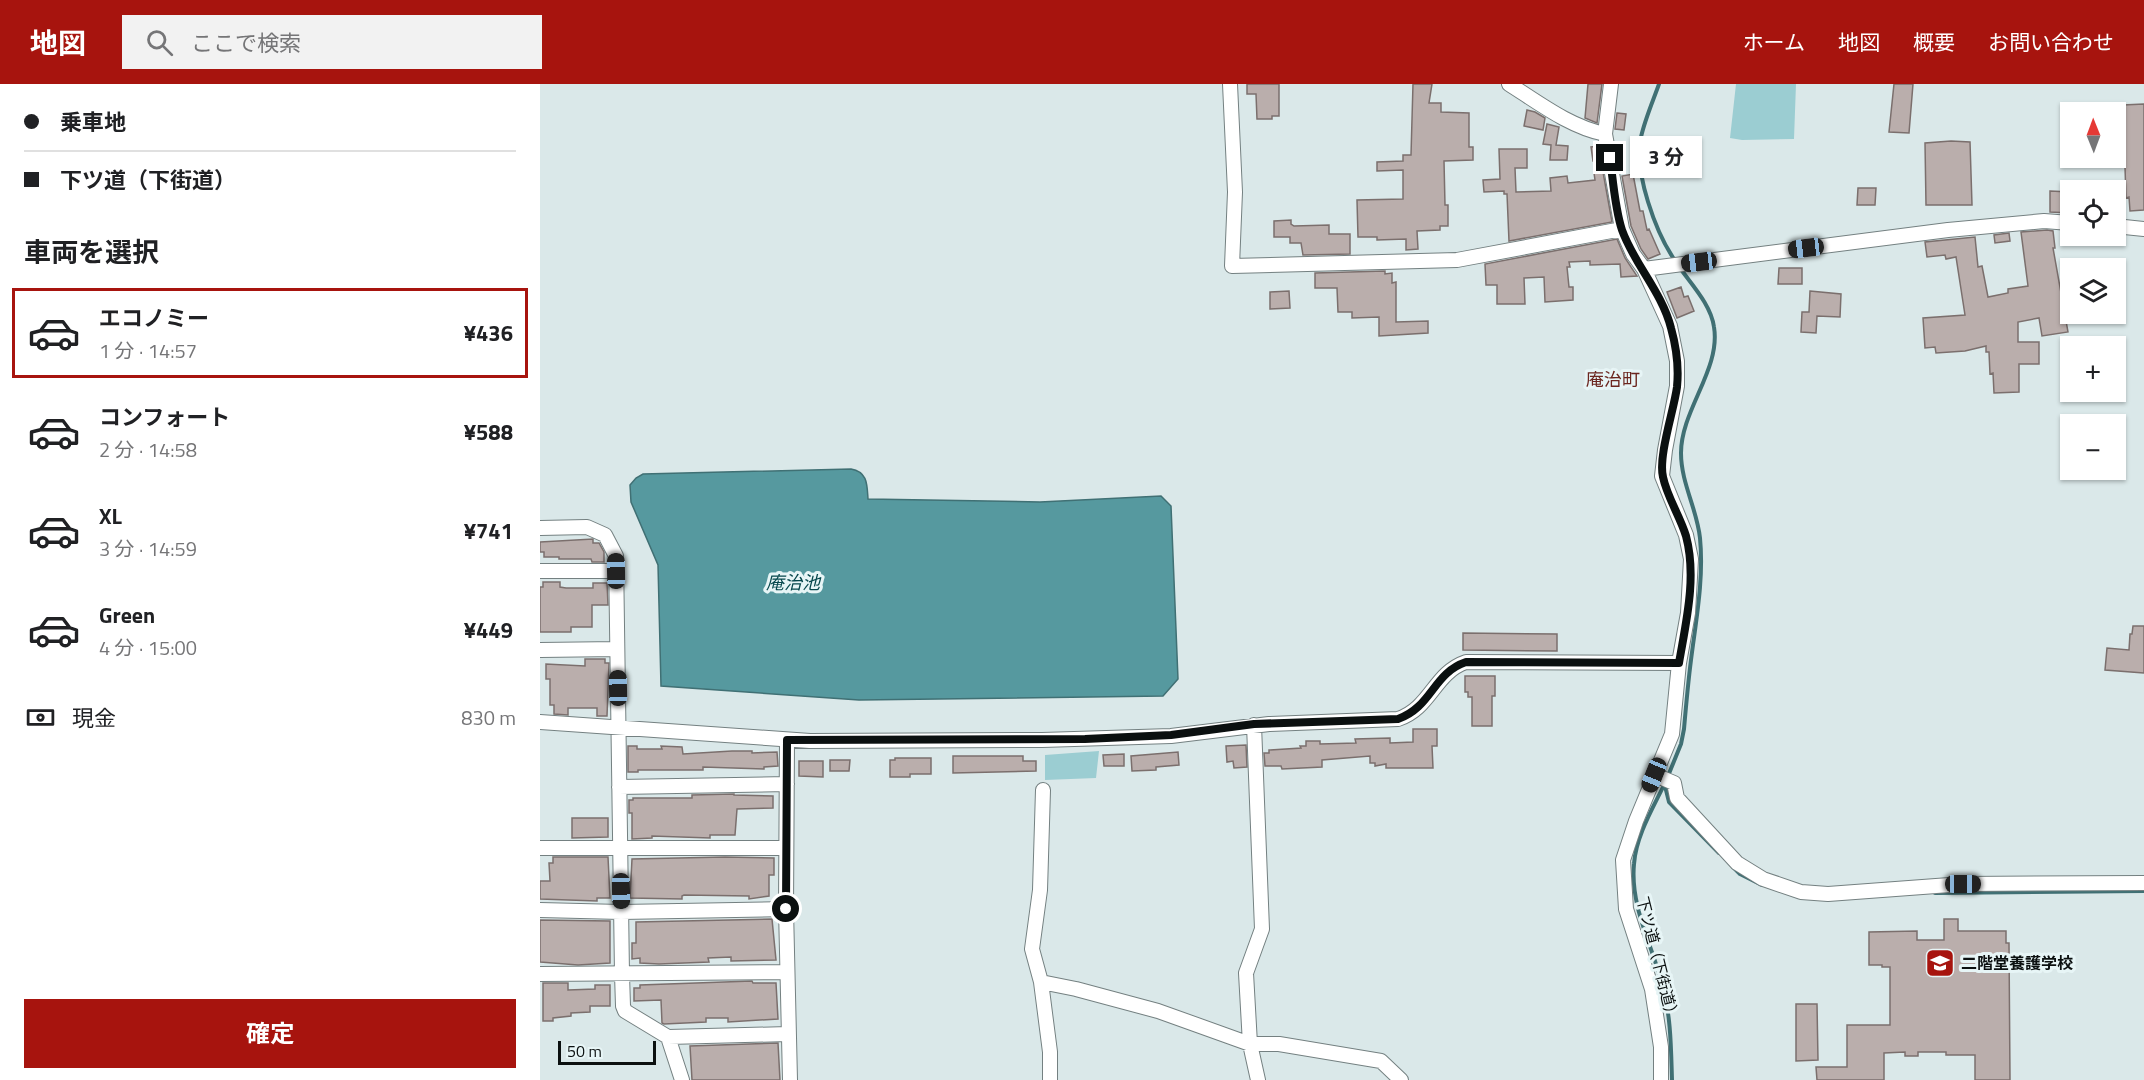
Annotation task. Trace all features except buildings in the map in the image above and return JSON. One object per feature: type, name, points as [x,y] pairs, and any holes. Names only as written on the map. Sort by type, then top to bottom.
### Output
[{"type":"street","points":[[1230,84],[1235,192],[1232,266],[1457,260],[1622,229]]},
{"type":"street","points":[[1509,84],[1588,131],[1605,134]]},
{"type":"street","name":"下ツ道（下街道）","points":[[1611,84],[1605,134],[1622,229],[1633,254],[1644,269],[1670,326],[1677,362],[1677,386],[1662,476],[1686,535],[1691,559],[1688,613],[1679,663],[1672,734],[1636,821],[1623,860],[1626,909],[1652,989],[1661,1047],[1661,1080]]},
{"type":"street","points":[[1644,269],[1948,230],[2044,221],[2060,222]]},
{"type":"street","points":[[2126,227],[2144,229]]},
{"type":"street","points":[[540,528],[587,527],[605,536],[616,556],[622,974],[625,1011],[668,1037],[788,1034]]},
{"type":"street","points":[[540,571],[616,571]]},
{"type":"street","points":[[540,650],[617,649]]},
{"type":"street","points":[[540,722],[787,740],[1054,740],[1171,735],[1254,724],[1398,719],[1410,715],[1421,706],[1446,673],[1454,666],[1466,662],[1679,663]]},
{"type":"street","points":[[1254,724],[1262,929],[1246,973],[1250,1044],[1258,1080]]},
{"type":"street","points":[[787,740],[786,909],[790,1080]]},
{"type":"street","points":[[1654,775],[1674,783],[1675,792],[1682,804],[1737,863],[1763,879],[1801,892],[1828,894],[1963,884],[2144,882]]},
{"type":"street","points":[[619,787],[788,784]]},
{"type":"street","points":[[1043,790],[1040,890],[1032,949],[1041,982],[1050,1052],[1050,1080]]},
{"type":"street","points":[[540,848],[786,848]]},
{"type":"street","points":[[540,910],[621,912],[786,909]]},
{"type":"street","points":[[540,974],[787,972]]},
{"type":"street","points":[[1041,982],[1158,1011],[1250,1044],[1279,1044],[1381,1061],[1401,1080]]},
{"type":"street","points":[[668,1037],[682,1080]]},
{"type":"shaded area","points":[[1736,84],[1796,84],[1794,139],[1742,140],[1730,138]]},
{"type":"shaded area","points":[[1099,751],[1096,778],[1045,780],[1045,755]]},
{"type":"water","name":"庵治池","points":[[851,469],[864,476],[868,499],[1040,502],[1161,496],[1171,506],[1178,679],[1163,696],[859,700],[661,686],[658,565],[631,502],[630,485],[636,478],[643,474]]},
{"type":"waterway","points":[[1659,84],[1641,137],[1640,167],[1654,219],[1676,262]]},
{"type":"waterway","points":[[1668,776],[1681,744],[1684,729],[1701,569],[1700,538],[1686,485],[1681,453],[1687,421],[1707,374],[1715,343],[1714,327],[1709,311],[1680,268]]},
{"type":"waterway","points":[[1665,783],[1638,843],[1635,854],[1634,880],[1638,910],[1665,996],[1670,1032],[1672,1080]]},
{"type":"waterway","points":[[1665,786],[1669,802],[1719,853]]},
{"type":"waterway","points":[[1733,867],[1740,874],[1762,885]]},
{"type":"waterway","points":[[1935,893],[2144,891]]},
{"type":"place","name":"二階堂養護学校","points":[[1940,963]]},
{"type":"district","name":"庵治町","points":[[1613,380]]},
{"type":"route","points":[[786,909],[787,740],[1085,739],[1194,733],[1254,724],[1398,719],[1410,715],[1421,706],[1446,673],[1454,666],[1466,662],[1679,663],[1688,613],[1691,559],[1686,535],[1662,476],[1677,386],[1677,362],[1670,326],[1644,269],[1633,254],[1622,229],[1610,158]]}]
